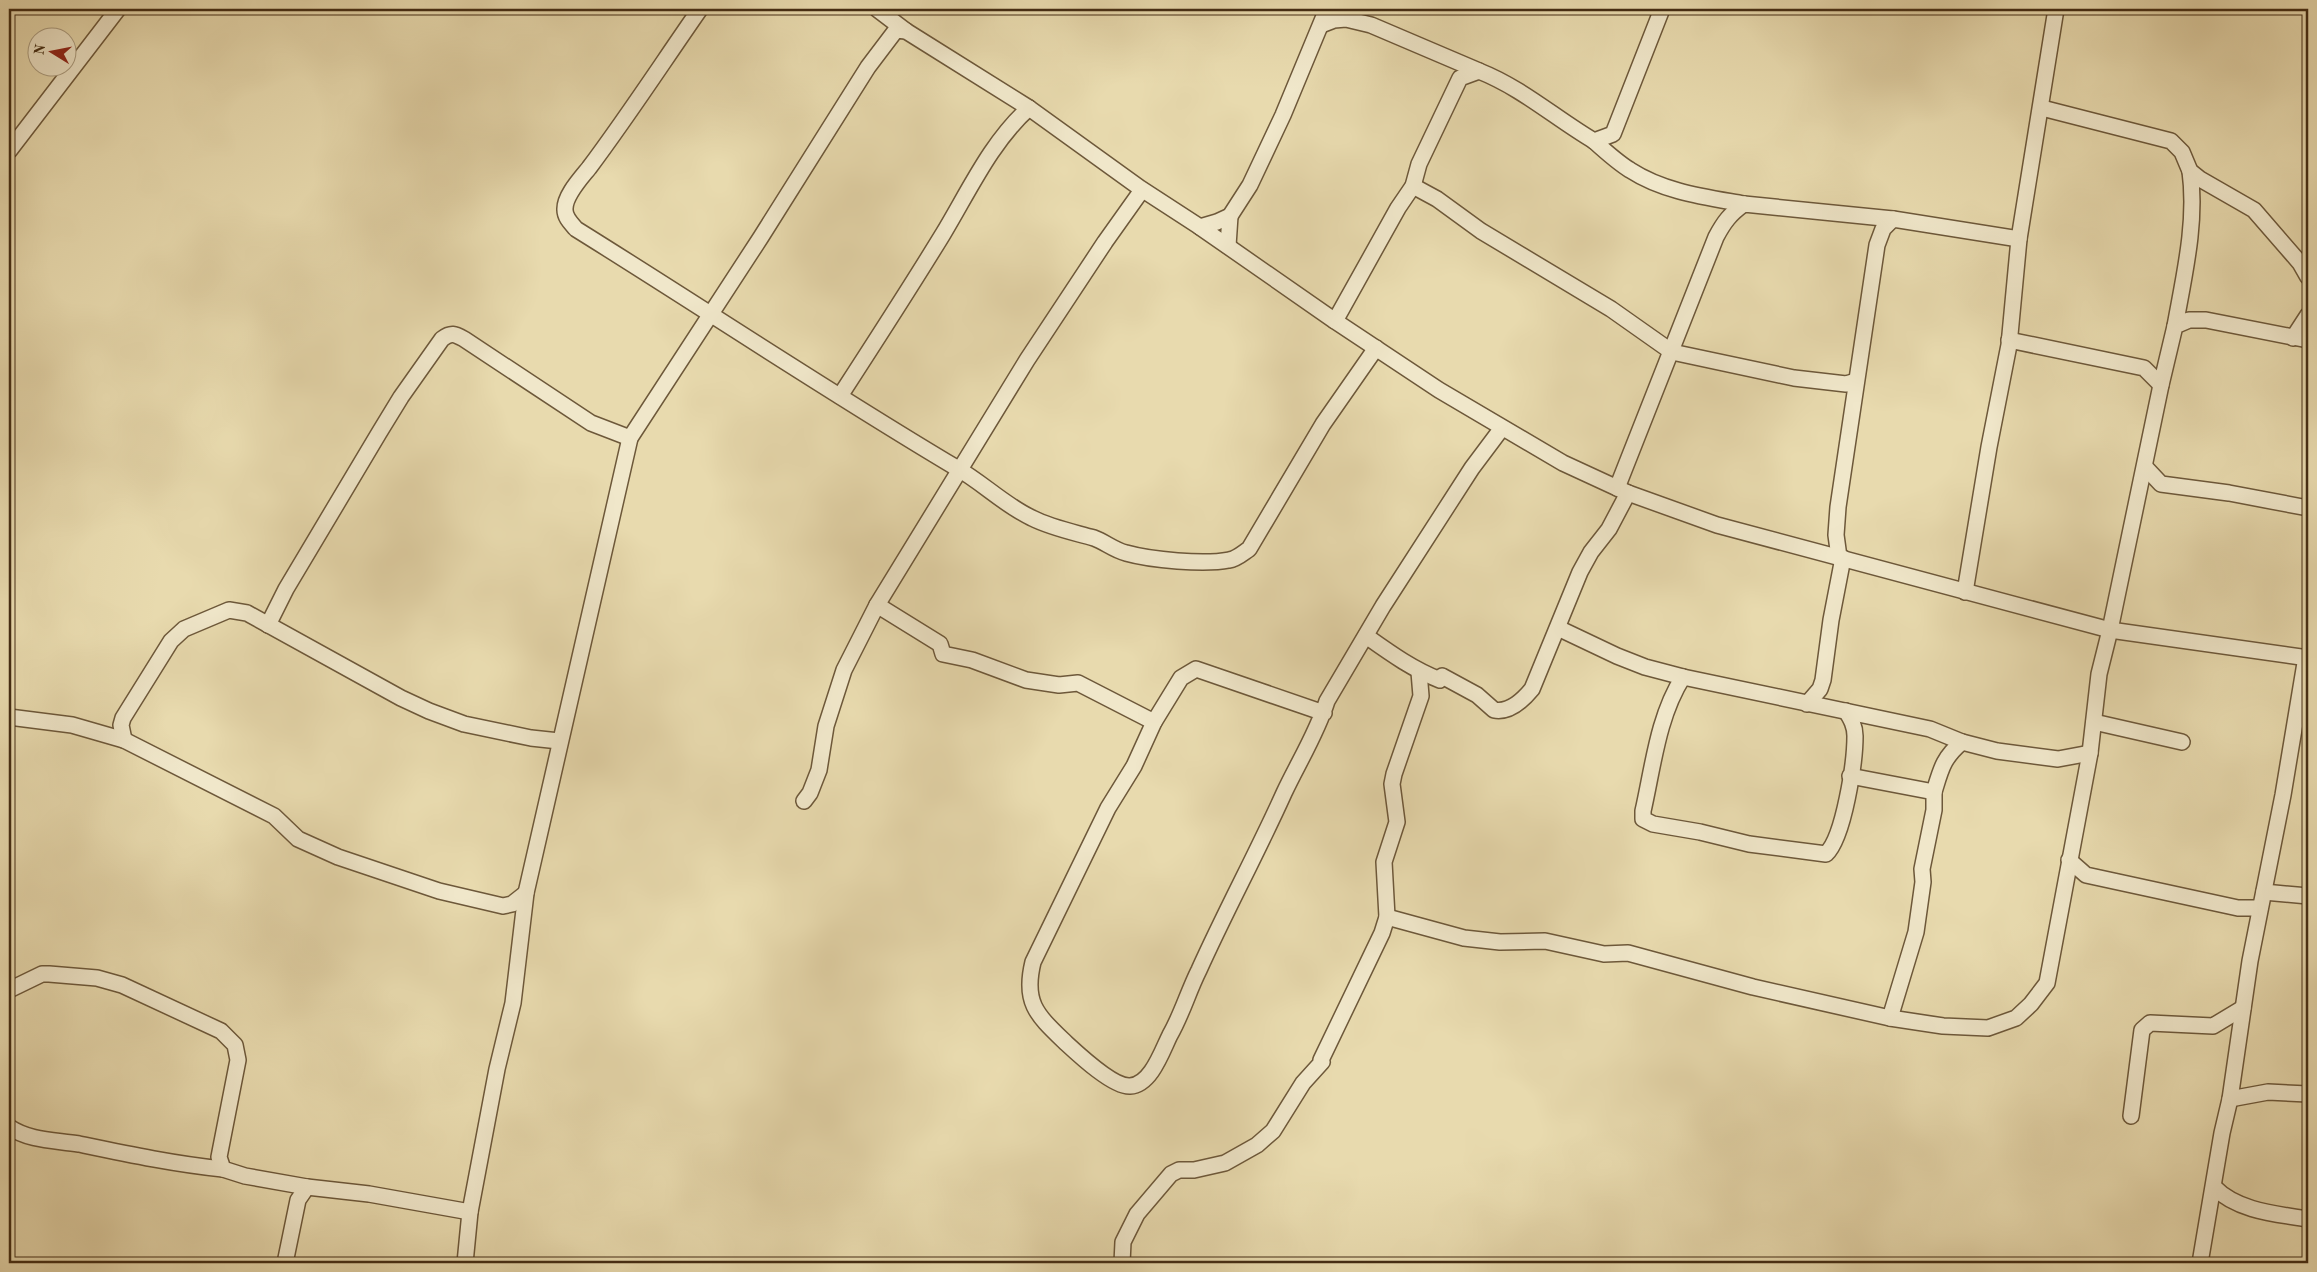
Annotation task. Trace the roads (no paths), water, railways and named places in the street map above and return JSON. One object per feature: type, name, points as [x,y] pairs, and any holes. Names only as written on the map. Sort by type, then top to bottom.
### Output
[{"type":"street","points":[[9,151],[118,9]]},
{"type":"street","points":[[700,9],[626,119],[578,182],[564,210],[571,224],[710,315],[961,470],[998,498],[1030,518],[1048,526],[1101,541],[1118,550],[1150,558],[1207,561],[1230,560],[1239,557],[1249,549],[1323,424],[1376,348]]},
{"type":"street","points":[[877,9],[906,31],[1029,108],[1142,190],[1228,246],[1335,321],[1502,428],[1563,463],[1623,490],[1717,526],[1841,557],[1965,592],[2110,630],[2307,658],[2260,908],[2230,1099],[2222,1133],[2200,1263]]},
{"type":"street","points":[[1228,246],[1230,216],[1250,185],[1327,9]]},
{"type":"street","points":[[1613,158],[1612,134],[1662,9]]},
{"type":"street","points":[[1965,592],[2009,340],[2019,238],[2042,108],[2056,9]]},
{"type":"street","points":[[1321,25],[1341,14],[1479,71],[1521,91],[1594,141],[1613,158],[1644,178],[1682,193],[1744,204],[1892,219],[2019,238]]},
{"type":"street","points":[[465,1263],[470,1212],[497,1069],[513,1003],[526,893],[559,741],[630,438],[841,112],[868,67],[896,30],[906,31]]},
{"type":"street","points":[[1335,321],[1398,208],[1413,186],[1420,164],[1460,78],[1458,62]]},
{"type":"street","points":[[1460,78],[1479,71]]},
{"type":"street","points":[[840,396],[942,235],[985,162],[1011,124],[1029,108]]},
{"type":"street","points":[[1387,916],[1464,938],[1500,942],[1545,941],[1604,954],[1628,953],[1752,987],[1890,1018],[1943,1026],[1988,1028],[2016,1018],[2031,1004],[2047,983],[2090,753],[2099,674],[2175,326],[2192,216],[2193,194],[2190,171],[2182,152],[2171,141],[2042,108]]},
{"type":"street","points":[[1594,141],[1612,134]]},
{"type":"street","points":[[2190,171],[2200,179],[2254,210],[2300,263],[2308,277]]},
{"type":"street","points":[[1413,186],[1437,199],[1481,231],[1612,309],[1672,352],[1794,378],[1852,387]]},
{"type":"street","points":[[804,800],[810,793],[819,770],[826,726],[844,670],[877,606],[1027,360],[1105,242],[1142,190]]},
{"type":"street","points":[[1366,636],[1386,652],[1419,672],[1440,680],[1442,676],[1477,694],[1494,710],[1507,710],[1524,699],[1532,690],[1546,651],[1558,628],[1561,616],[1580,572],[1609,529],[1672,352],[1725,220],[1744,204]]},
{"type":"street","points":[[1200,227],[1230,216]]},
{"type":"street","points":[[1808,704],[1820,689],[1828,658],[1831,620],[1841,557],[1836,518],[1852,387],[1878,245],[1883,230],[1892,219]]},
{"type":"street","points":[[2175,326],[2189,320],[2206,320],[2301,339],[2308,315]]},
{"type":"street","points":[[268,625],[294,576],[401,397],[442,339],[448,335],[454,334],[464,339],[591,423],[630,438]]},
{"type":"street","points":[[2009,340],[2144,368],[2161,385]]},
{"type":"street","points":[[1324,713],[1196,669],[1181,678],[1154,722],[1134,766],[1108,808],[1033,962],[1029,993],[1033,1007],[1040,1018],[1103,1074],[1120,1085],[1130,1086],[1152,1072],[1182,1014],[1198,970],[1324,713],[1327,701],[1472,468],[1502,428]]},
{"type":"street","points":[[2145,467],[2161,484]]},
{"type":"street","points":[[2139,497],[2161,484],[2229,493],[2308,508]]},
{"type":"street","points":[[877,606],[940,644],[943,654],[972,660],[1026,680],[1059,685],[1078,683],[1154,722]]},
{"type":"street","points":[[124,740],[121,725],[123,718],[171,641],[184,629],[229,610],[246,613],[401,698],[430,711],[464,724],[531,738],[559,741]]},
{"type":"street","points":[[1558,628],[1617,656],[1682,677],[1930,729],[1962,742],[1997,751],[2058,759],[2090,753]]},
{"type":"street","points":[[1122,1263],[1123,1242],[1137,1214],[1171,1174],[1179,1170],[1194,1170],[1225,1163],[1257,1145],[1273,1131],[1304,1084],[1322,1062],[1321,1060],[1382,933],[1387,916],[1384,862],[1397,822],[1393,789],[1394,774],[1421,696],[1419,672]]},
{"type":"street","points":[[1682,677],[1672,696],[1660,732],[1643,811],[1643,819],[1647,822],[1749,844],[1826,854],[1833,847],[1846,810],[1855,735],[1853,722],[1846,711]]},
{"type":"street","points":[[1820,689],[1828,708]]},
{"type":"street","points":[[1855,735],[1872,716]]},
{"type":"street","points":[[9,717],[72,725],[124,740],[274,816],[298,838],[365,868],[397,876],[439,891],[503,906],[512,904],[526,893]]},
{"type":"street","points":[[2094,722],[2182,742]]},
{"type":"street","points":[[1890,1018],[1916,932],[1922,869],[1934,810],[1934,792],[1943,762],[1962,742]]},
{"type":"street","points":[[1850,776],[1934,792]]},
{"type":"street","points":[[2070,860],[2086,875],[2238,908],[2260,908]]},
{"type":"street","points":[[2264,892],[2308,896]]},
{"type":"street","points":[[9,990],[42,974],[97,978],[144,994],[221,1031],[235,1045],[238,1060],[219,1157],[223,1169]]},
{"type":"street","points":[[2131,1116],[2142,1030],[2146,1026],[2150,1023],[2213,1026],[2243,1008]]},
{"type":"street","points":[[2230,1099],[2268,1092],[2308,1094]]},
{"type":"street","points":[[9,1127],[21,1135],[52,1141],[177,1164],[223,1169],[245,1176],[307,1187],[370,1194],[470,1212]]},
{"type":"street","points":[[285,1263],[298,1200],[307,1187]]},
{"type":"street","points":[[2214,1187],[2227,1199],[2245,1206],[2308,1219]]}]
